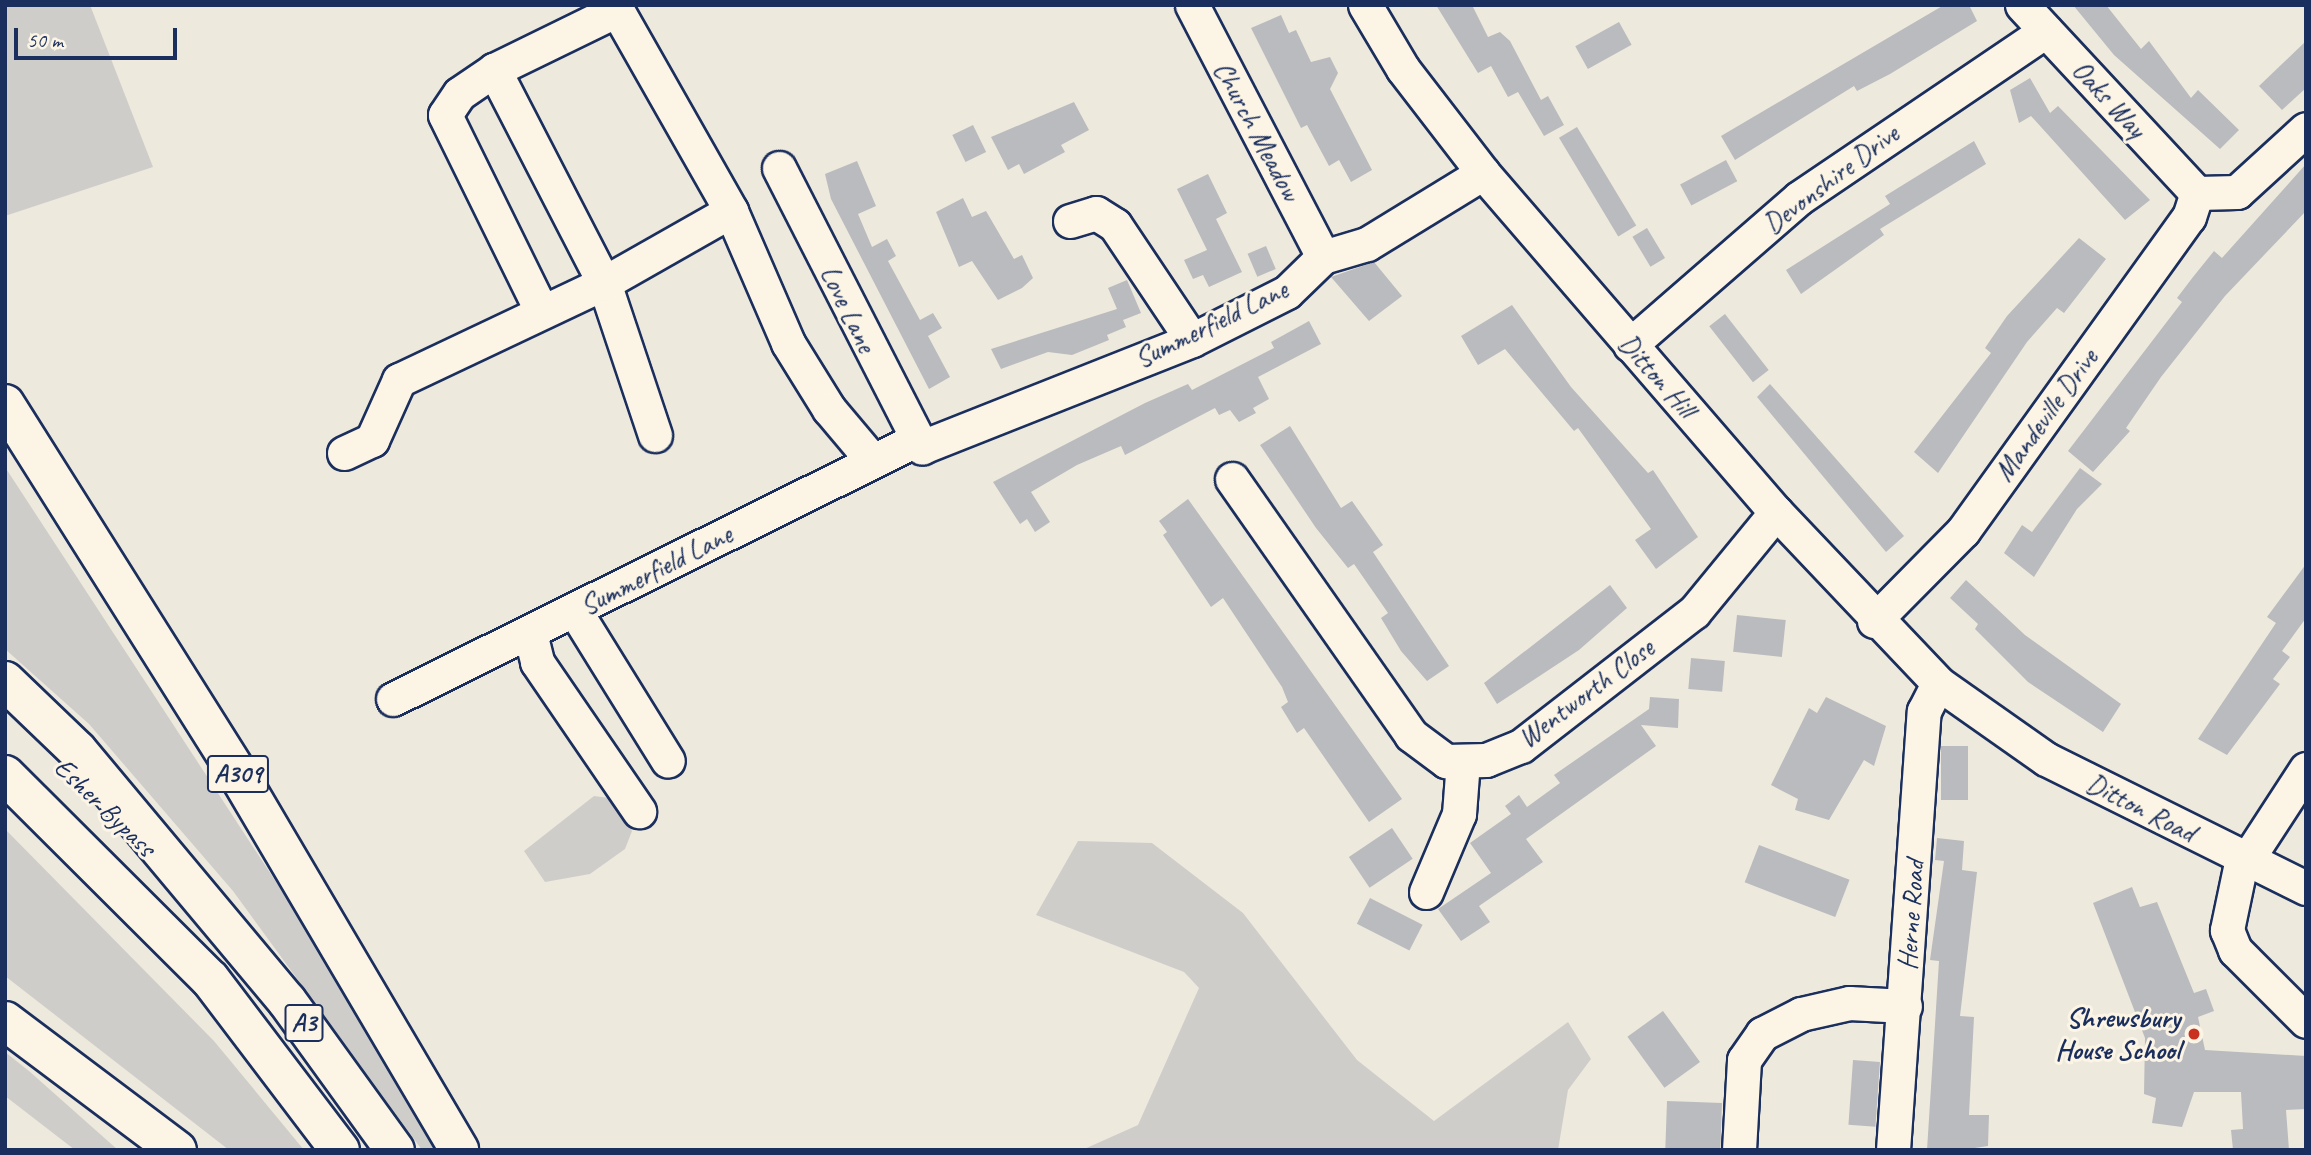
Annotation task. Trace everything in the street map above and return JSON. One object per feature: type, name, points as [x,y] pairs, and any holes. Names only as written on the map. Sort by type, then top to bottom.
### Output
[{"type":"highway","name":"A309","points":[[5,404],[242,781],[459,1150]]},
{"type":"highway","name":"A3","points":[[5,681],[76,750],[288,1001],[395,1150]]},
{"type":"highway","name":"Esher Bypass","points":[[5,710],[205,903]]},
{"type":"highway","name":"Esher Bypass","points":[[5,775],[77,843],[210,979],[340,1150]]},
{"type":"highway","points":[[5,1021],[177,1150]]},
{"type":"highway","points":[[89,1084],[156,1150]]},
{"type":"street","name":"Church Meadow","points":[[1192,5],[1323,257]]},
{"type":"street","name":"Ditton Hill","points":[[1365,5],[1397,60],[1483,173],[1630,345],[1874,621],[1938,683],[1982,718]]},
{"type":"street","name":"Oaks Way","points":[[2022,5],[2197,193]]},
{"type":"street","points":[[541,310],[445,115],[459,94],[494,70],[617,8],[731,211],[788,343],[828,409],[872,460]]},
{"type":"street","name":"Devonshire Drive","points":[[1630,345],[1798,198],[2046,31]]},
{"type":"street","points":[[494,70],[604,283],[655,435]]},
{"type":"street","points":[[2197,193],[2237,192],[2306,129]]},
{"type":"street","name":"Love Lane","points":[[779,168],[920,443]]},
{"type":"street","name":"Summerfield Lane","points":[[393,699],[575,611],[872,460],[1192,340],[1287,292],[1323,257],[1367,244],[1483,173]]},
{"type":"street","name":"Mandeville Drive","points":[[1874,621],[1962,531],[2189,217],[2197,193]]},
{"type":"street","points":[[344,453],[372,440],[399,380],[541,310],[604,283],[731,211]]},
{"type":"street","points":[[1070,221],[1096,213],[1115,225],[1192,340]]},
{"type":"street","name":"Wentworth Close","points":[[1232,479],[1411,735],[1446,761],[1486,760],[1521,746],[1694,612],[1776,512]]},
{"type":"street","points":[[575,611],[668,761]]},
{"type":"street","points":[[530,633],[537,662],[639,811]]},
{"type":"street","name":"Herne Road","points":[[1893,1150],[1924,711],[1938,683]]},
{"type":"street","name":"Ditton Road","points":[[1982,718],[2046,759],[2244,860],[2306,888]]},
{"type":"street","points":[[1426,892],[1459,814],[1463,761]]},
{"type":"street","points":[[2306,769],[2244,860],[2227,930],[2235,950],[2306,1021]]},
{"type":"street","points":[[1739,1150],[1744,1060],[1762,1034],[1801,1014],[1849,1003],[1905,1006]]},
{"type":"shaded area","points":[[5,5],[90,5],[153,167],[5,216]]},
{"type":"shaded area","points":[[5,467],[387,1052],[442,1150],[422,1150],[233,891],[89,724],[5,649]]},
{"type":"shaded area","points":[[594,796],[609,798],[632,831],[625,849],[590,874],[545,882],[524,851]]},
{"type":"shaded area","points":[[5,829],[214,1041],[304,1150],[229,1150],[5,976]]},
{"type":"shaded area","points":[[1078,841],[1152,843],[1243,913],[1357,1060],[1434,1121],[1568,1022],[1591,1059],[1568,1090],[1558,1150],[1082,1150],[1138,1125],[1199,988],[1184,972],[1036,915]]},
{"type":"shaded area","points":[[5,1052],[118,1150],[75,1150],[5,1096]]},
{"type":"building","points":[[1436,5],[1472,5],[1488,37],[1500,32],[1510,41],[1541,100],[1548,96],[1564,125],[1544,136],[1518,92],[1508,97],[1491,66],[1478,73]]},
{"type":"building","points":[[1944,5],[1969,5],[1977,21],[1890,74],[1857,91],[1854,86],[1735,160],[1721,136]]},
{"type":"building","points":[[2073,5],[2106,5],[2141,49],[2149,41],[2191,98],[2198,90],[2239,130],[2220,149],[2114,55]]},
{"type":"building","points":[[1281,15],[1289,33],[1296,30],[1311,62],[1330,57],[1338,73],[1330,89],[1372,170],[1351,182],[1339,160],[1329,166],[1307,125],[1301,128],[1251,28]]},
{"type":"building","points":[[1619,22],[1632,45],[1588,69],[1575,46]]},
{"type":"building","points":[[2306,41],[2306,88],[2282,110],[2259,86]]},
{"type":"building","points":[[2030,78],[2050,113],[2058,106],[2150,200],[2125,220],[2031,116],[2019,123],[2010,90]]},
{"type":"building","points":[[1074,102],[1089,130],[1061,145],[1065,152],[1024,174],[1019,164],[1008,170],[991,137]]},
{"type":"building","points":[[973,125],[986,152],[965,162],[952,135]]},
{"type":"building","points":[[1577,127],[1636,226],[1618,236],[1559,138]]},
{"type":"building","points":[[1974,141],[1986,164],[1880,229],[1884,235],[1801,294],[1786,270],[1890,204],[1885,196]]},
{"type":"building","points":[[1726,160],[1737,181],[1691,206],[1680,184]]},
{"type":"building","points":[[857,161],[876,206],[858,214],[872,247],[887,239],[896,256],[888,261],[920,320],[933,313],[942,328],[928,336],[950,377],[929,389],[831,199],[825,174]]},
{"type":"building","points":[[2306,164],[2306,211],[2225,296],[2161,377],[2126,428],[2130,431],[2093,472],[2068,451],[2182,302],[2177,298],[2214,251],[2222,258]]},
{"type":"building","points":[[1208,174],[1227,213],[1216,219],[1242,272],[1209,287],[1203,275],[1193,279],[1184,260],[1207,250],[1177,189]]},
{"type":"building","points":[[963,198],[972,217],[986,211],[1014,259],[1022,255],[1033,278],[1022,288],[998,300],[972,261],[959,267],[936,212]]},
{"type":"building","points":[[1647,228],[1665,258],[1650,267],[1632,237]]},
{"type":"building","points":[[2079,238],[2106,259],[2064,313],[2057,308],[2027,342],[1938,473],[1914,452],[1991,353],[1985,348],[2007,316]]},
{"type":"building","points":[[1266,246],[1276,269],[1257,277],[1248,254]]},
{"type":"building","points":[[1374,262],[1402,296],[1369,321],[1331,277]]},
{"type":"building","points":[[1127,280],[1141,313],[1123,320],[1126,327],[1107,335],[1109,340],[1072,355],[1048,352],[1001,369],[991,349],[1117,309],[1108,288]]},
{"type":"building","points":[[1512,305],[1571,387],[1648,473],[1653,470],[1698,537],[1656,569],[1635,540],[1651,529],[1578,428],[1574,431],[1505,349],[1478,365],[1461,336]]},
{"type":"building","points":[[1725,314],[1769,370],[1753,382],[1709,326]]},
{"type":"building","points":[[1309,321],[1321,344],[1258,377],[1269,399],[1253,408],[1256,413],[1239,422],[1230,410],[1219,415],[1215,408],[1125,455],[1121,446],[1077,465],[1031,492],[1050,522],[1035,532],[1027,519],[1020,524],[993,482],[1145,403],[1188,384],[1192,390],[1274,348],[1271,342]]},
{"type":"building","points":[[1770,384],[1904,536],[1886,552],[1757,397]]},
{"type":"building","points":[[1290,426],[1341,508],[1352,501],[1383,545],[1373,552],[1449,666],[1427,681],[1401,651],[1381,618],[1388,613],[1354,564],[1348,568],[1316,528],[1260,445]]},
{"type":"building","points":[[2080,468],[2102,484],[2077,509],[2034,577],[2004,553],[2022,525],[2032,532]]},
{"type":"building","points":[[1188,499],[1402,799],[1369,822],[1304,728],[1297,733],[1281,707],[1288,702],[1282,687],[1223,598],[1211,607],[1163,535],[1167,532],[1159,521]]},
{"type":"building","points":[[2306,564],[2306,618],[2282,651],[2290,657],[2273,679],[2280,684],[2227,755],[2198,739],[2276,623],[2267,617]]},
{"type":"building","points":[[1966,580],[2025,635],[2121,704],[2103,732],[2028,682],[1975,629],[1978,624],[1950,598]]},
{"type":"building","points":[[1610,585],[1627,608],[1579,650],[1497,704],[1484,683]]},
{"type":"building","points":[[1737,615],[1786,620],[1782,657],[1733,652]]},
{"type":"building","points":[[1691,658],[1725,661],[1722,692],[1688,689]]},
{"type":"building","points":[[1650,697],[1679,699],[1678,728],[1641,725],[1656,746],[1526,839],[1543,862],[1479,906],[1490,922],[1461,941],[1438,909],[1491,873],[1470,843],[1511,814],[1505,806],[1519,795],[1527,807],[1560,783],[1554,775],[1649,709]]},
{"type":"building","points":[[1826,697],[1886,726],[1874,766],[1864,760],[1829,820],[1795,810],[1798,799],[1771,785],[1809,708],[1817,713]]},
{"type":"building","points":[[1941,746],[1968,746],[1968,800],[1941,800]]},
{"type":"building","points":[[1392,828],[1413,859],[1370,888],[1349,857]]},
{"type":"building","points":[[1937,838],[1964,841],[1962,870],[1977,872],[1960,1016],[1974,1017],[1969,1115],[1989,1115],[1988,1146],[1961,1150],[1927,1150],[1939,961],[1930,960],[1944,861],[1935,860]]},
{"type":"building","points":[[1759,845],[1850,880],[1835,917],[1745,882]]},
{"type":"building","points":[[2132,887],[2140,907],[2157,902],[2194,993],[2206,989],[2214,1011],[2198,1017],[2205,1050],[2306,1056],[2306,1109],[2286,1110],[2289,1150],[2233,1150],[2231,1130],[2243,1129],[2241,1092],[2194,1092],[2182,1127],[2152,1123],[2156,1098],[2144,1094],[2145,1038],[2093,903]]},
{"type":"building","points":[[1370,898],[1423,925],[1409,951],[1357,924]]},
{"type":"building","points":[[1663,1011],[1700,1062],[1664,1088],[1627,1037]]},
{"type":"building","points":[[1853,1060],[1880,1062],[1875,1127],[1848,1125]]},
{"type":"building","points":[[1667,1101],[1722,1103],[1720,1150],[1665,1150]]},
{"type":"place","name":"Shrewsbury House School","points":[[2194,1034]]}]
